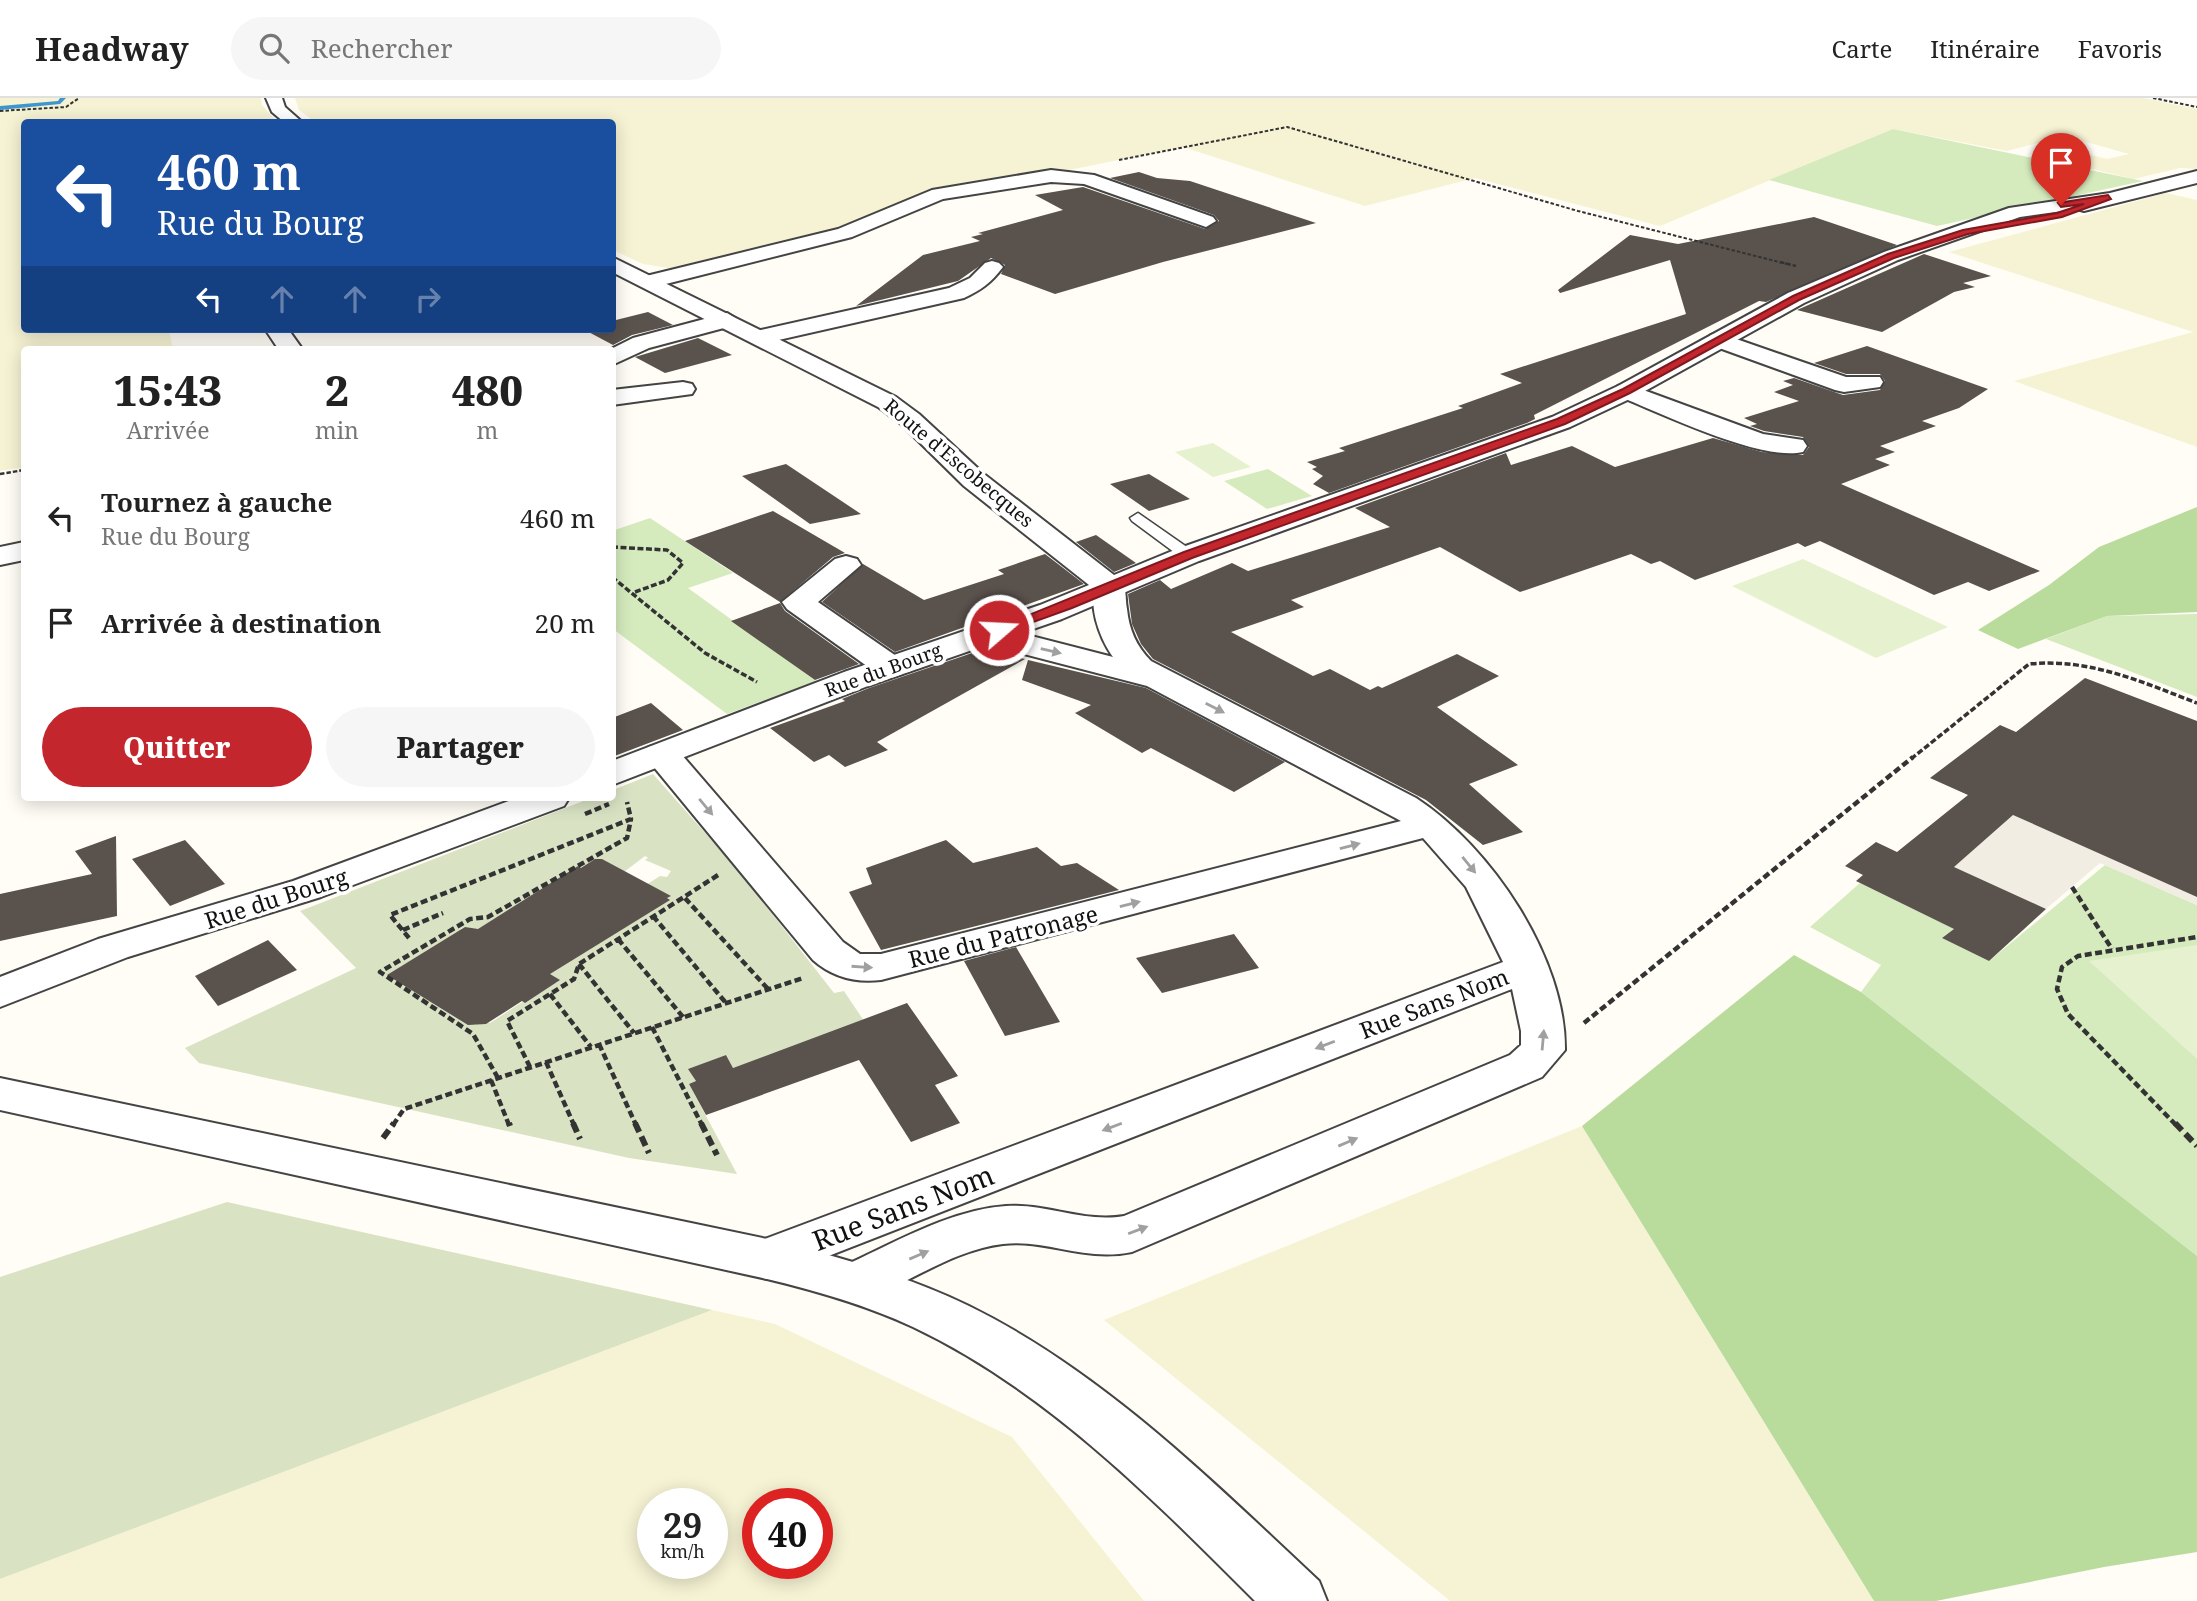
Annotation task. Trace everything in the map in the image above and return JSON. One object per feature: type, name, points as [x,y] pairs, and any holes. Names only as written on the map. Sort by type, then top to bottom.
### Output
[{"type":"street","points":[[274,98],[278,109],[290,119]]},
{"type":"street","points":[[650,282],[845,233],[939,194],[1062,176],[1094,181],[1198,225],[1231,219]]},
{"type":"street","name":"Rue du Bourg","points":[[625,789],[662,755],[799,701],[1051,612],[1188,555],[1509,441],[1627,391],[1837,278],[1904,251],[1966,232],[2045,219],[2108,198],[2197,177]]},
{"type":"street","name":"Route d'Escobecques","points":[[616,265],[895,407],[974,480],[1110,587]]},
{"type":"street","points":[[761,337],[956,293],[978,283],[992,267]]},
{"type":"street","points":[[616,356],[641,343],[727,320]]},
{"type":"street","points":[[1719,340],[1844,386],[1871,382]]},
{"type":"street","points":[[616,397],[683,389]]},
{"type":"street","points":[[1627,391],[1758,441],[1794,446]]},
{"type":"street","points":[[0,556],[21,552]]},
{"type":"street","points":[[846,565],[797,602],[890,667]]},
{"type":"street","points":[[1110,587],[1115,634],[1132,661],[1154,677],[1369,786],[1430,825],[1476,872],[1493,900],[1526,968]]},
{"type":"street","points":[[985,634],[1154,677]]},
{"type":"street","points":[[662,755],[828,951],[844,964]]},
{"type":"street","name":"Rue du Bourg","points":[[0,993],[113,948],[563,808]]},
{"type":"street","name":"Rue du Patronage","points":[[844,964],[855,968],[881,967],[1430,825]]},
{"type":"street","name":"Rue Sans Nom","points":[[767,1259],[1526,968],[1544,1027],[1543,1050],[1536,1059],[1132,1233],[1111,1238],[1087,1239],[1050,1228],[1006,1225],[975,1231],[857,1282]]},
{"type":"street","points":[[0,1094],[767,1259],[857,1282],[952,1322],[1037,1374],[1110,1430],[1188,1497],[1297,1601]]},
{"type":"street","name":"Rue Sans Nom","points":[[1038,1155],[1023,1169],[1017,1194],[1029,1211],[1050,1228]]},
{"type":"lane","points":[[1138,519],[1188,555]]},
{"type":"path","points":[[0,111],[66,107],[73,105],[79,98]]},
{"type":"path","points":[[2152,98],[2197,107]]},
{"type":"path","points":[[1062,176],[1102,163],[1287,127],[1578,211],[1752,253],[1837,278]]},
{"type":"path","points":[[0,474],[21,470]]},
{"type":"path","points":[[616,547],[667,551],[675,554],[683,563],[668,580],[634,593]]},
{"type":"path","points":[[616,580],[717,662],[799,701]]},
{"type":"path","points":[[1536,1059],[2029,664],[2054,659],[2090,664],[2197,703]]},
{"type":"path","points":[[498,1078],[472,1034],[380,972],[470,919],[488,917],[627,838],[631,819],[625,789]]},
{"type":"path","points":[[563,808],[586,801]]},
{"type":"path","points":[[410,938],[390,915],[631,819]]},
{"type":"path","points":[[530,1067],[507,1021],[574,979],[579,964],[718,875],[724,866]]},
{"type":"path","points":[[718,875],[726,885]]},
{"type":"path","points":[[2072,887],[2112,949]]},
{"type":"path","points":[[684,897],[768,989]]},
{"type":"path","points":[[403,930],[443,913]]},
{"type":"path","points":[[653,916],[726,1003]]},
{"type":"path","points":[[2197,936],[2078,956],[2062,967],[2057,989],[2068,1014],[2197,1146]]},
{"type":"path","points":[[618,939],[683,1017]]},
{"type":"path","points":[[579,964],[634,1033]]},
{"type":"path","points":[[360,1171],[404,1109],[844,964]]},
{"type":"path","points":[[796,967],[805,977]]},
{"type":"path","points":[[550,994],[591,1047]]},
{"type":"path","points":[[652,1027],[716,1155]]},
{"type":"path","points":[[600,1044],[649,1153]]},
{"type":"path","points":[[546,1062],[580,1139]]},
{"type":"path","points":[[491,1080],[510,1126]]},
{"type":"shaded area","points":[[0,98],[261,98],[262,105],[274,119],[21,119],[21,333],[170,333],[172,346],[21,346],[21,468],[0,471]]},
{"type":"shaded area","points":[[295,98],[2144,98],[2197,109],[2197,169],[2180,168],[2134,179],[2062,162],[2091,155],[2107,159],[2129,154],[2065,136],[2007,151],[1893,129],[1660,226],[1475,178],[1365,206],[1183,147],[1059,172],[927,192],[831,232],[685,268],[669,268],[643,264],[616,251],[616,119],[311,119],[299,110]]},
{"type":"shaded area","points":[[2166,193],[2197,200],[2197,447],[2014,381],[2193,332],[1949,252]]},
{"type":"shaded area","points":[[2013,815],[2197,897],[2197,905],[2100,863],[2046,909],[1954,867]]},
{"type":"shaded area","points":[[1582,1126],[1874,1601],[1450,1601],[1104,1320]]},
{"type":"shaded area","points":[[712,1310],[775,1324],[1012,1437],[1144,1601],[0,1601],[0,1579]]},
{"type":"green space","points":[[1893,129],[2143,181],[1937,226],[1769,180]]},
{"type":"green space","points":[[1213,443],[1251,467],[1213,477],[1175,452]]},
{"type":"green space","points":[[1268,469],[1312,496],[1267,509],[1224,481]]},
{"type":"green space","points":[[2197,507],[2197,612],[2107,616],[2018,649],[1978,630],[2049,585],[2099,547]]},
{"type":"green space","points":[[650,518],[733,573],[688,588],[816,681],[727,714],[616,631],[616,530]]},
{"type":"green space","points":[[1803,559],[1948,627],[1876,658],[1732,586]]},
{"type":"green space","points":[[2197,614],[2197,697],[2046,639],[2107,616]]},
{"type":"green space","points":[[653,774],[738,870],[834,993],[844,991],[864,1021],[733,1068],[726,1055],[689,1069],[696,1081],[689,1084],[737,1174],[629,1158],[199,1063],[185,1048],[356,968],[300,911],[583,801],[616,801],[616,789]],"holes":[[[645,856],[648,858],[645,860],[671,871],[667,877],[660,876],[646,885],[670,896],[667,898],[669,900],[549,974],[558,982],[550,984],[490,1023],[481,1021],[475,1025],[400,967],[463,932],[461,929],[465,927],[480,931],[624,872]]]},
{"type":"green space","points":[[2105,865],[2197,905],[2197,1256],[1861,992],[1881,965],[1810,927],[1860,883],[1954,929],[1942,938],[1989,961]]},
{"type":"green space","points":[[2197,945],[2197,1059],[2089,961]]},
{"type":"green space","points":[[1794,955],[1861,992],[2197,1256],[2197,1552],[2104,1567],[1936,1601],[1874,1601],[1582,1126]]},
{"type":"green space","points":[[227,1202],[712,1310],[0,1579],[0,1277]]},
{"type":"building","points":[[1139,172],[1157,178],[1190,181],[1316,223],[1163,262],[1055,294],[1001,274],[1005,265],[991,258],[958,281],[856,306],[923,255],[980,241],[971,237],[983,234],[978,233],[1063,210],[1035,195],[1083,187],[1205,229],[1219,221],[1214,215],[1110,178]]},
{"type":"building","points":[[1814,217],[1897,245],[1766,302],[1759,301],[1534,415],[1535,419],[1527,423],[1329,493],[1313,484],[1323,476],[1312,469],[1317,467],[1307,462],[1345,451],[1339,448],[1463,408],[1458,406],[1522,383],[1500,374],[1686,314],[1670,260],[1560,293],[1558,290],[1630,235],[1678,244]]},
{"type":"building","points":[[1924,254],[1991,276],[1963,283],[1975,287],[1954,292],[1882,332],[1797,310]]},
{"type":"building","points":[[648,312],[673,325],[632,335],[613,345],[590,333],[616,333],[616,320]]},
{"type":"building","points":[[698,338],[732,355],[665,373],[635,357]]},
{"type":"building","points":[[1867,346],[1988,389],[1959,408],[1922,421],[1936,426],[1880,446],[1895,452],[1875,459],[1890,465],[1841,484],[2040,571],[1989,591],[1968,582],[1934,595],[1820,541],[1805,547],[1798,543],[1695,580],[1660,561],[1651,564],[1631,554],[1520,592],[1440,547],[1291,600],[1304,607],[1231,632],[1313,676],[1330,669],[1370,690],[1378,686],[1382,688],[1457,654],[1499,676],[1437,707],[1518,765],[1469,784],[1523,832],[1483,845],[1426,800],[1153,659],[1141,644],[1132,624],[1128,594],[1160,580],[1171,589],[1232,563],[1248,571],[1390,527],[1355,508],[1506,453],[1511,465],[1572,446],[1615,467],[1713,438],[1762,452],[1803,455],[1809,447],[1803,437],[1764,431],[1750,426],[1757,424],[1744,418],[1799,401],[1774,392],[1793,385],[1783,381],[1794,378],[1843,395],[1880,390],[1885,381],[1880,374],[1846,374],[1814,363]]},
{"type":"building","points":[[786,464],[861,514],[810,524],[742,476]]},
{"type":"building","points":[[1149,474],[1190,499],[1149,511],[1110,484]]},
{"type":"building","points":[[773,511],[845,553],[833,557],[780,602],[685,541]]},
{"type":"building","points":[[1096,535],[1136,563],[1114,572],[1076,542]]},
{"type":"building","points":[[1045,554],[1084,584],[895,652],[822,602],[863,564],[924,600],[1004,574],[998,570]]},
{"type":"building","points":[[780,603],[785,611],[859,664],[815,680],[731,621]]},
{"type":"building","points":[[981,650],[1025,659],[877,742],[888,750],[845,767],[829,755],[814,762],[770,728],[845,701],[842,699],[869,688]]},
{"type":"building","points":[[1028,660],[1146,688],[1285,762],[1234,792],[1151,748],[1142,753],[1075,713],[1091,705],[1022,680]]},
{"type":"building","points":[[2085,678],[2197,721],[2197,897],[2013,815],[1954,867],[2046,909],[1989,961],[1942,938],[1954,929],[1856,881],[1863,875],[1845,866],[1876,842],[1897,852],[1968,795],[1930,778],[2000,725],[2016,732]]},
{"type":"building","points":[[651,703],[683,730],[616,755],[616,716]]},
{"type":"building","points":[[116,836],[117,916],[0,941],[0,894],[92,874],[75,851]]},
{"type":"building","points":[[185,840],[225,884],[170,906],[132,859]]},
{"type":"building","points":[[946,840],[973,863],[1037,847],[1061,866],[1077,863],[1119,890],[881,950],[849,892],[872,884],[866,868]]},
{"type":"building","points":[[595,859],[602,859],[671,896],[667,898],[670,900],[550,974],[560,980],[525,1003],[522,1001],[486,1024],[468,1025],[387,975],[465,927],[478,929],[578,866],[581,868]]},
{"type":"building","points":[[1234,934],[1259,968],[1162,993],[1136,958]]},
{"type":"building","points":[[268,940],[297,970],[218,1006],[195,976]]},
{"type":"building","points":[[1016,947],[1060,1022],[1005,1036],[964,961]]},
{"type":"building","points":[[907,1003],[958,1076],[935,1085],[960,1123],[911,1142],[859,1060],[706,1115],[689,1084],[696,1081],[688,1069],[726,1055],[733,1068]]},
{"type":"waterway","points":[[0,108],[60,102],[63,98]]},
{"type":"route","points":[[999,630],[1068,606],[1188,555],[1561,422],[1627,391],[1796,298],[1891,256],[1966,232],[2059,215],[2108,198],[2061,205]]}]
